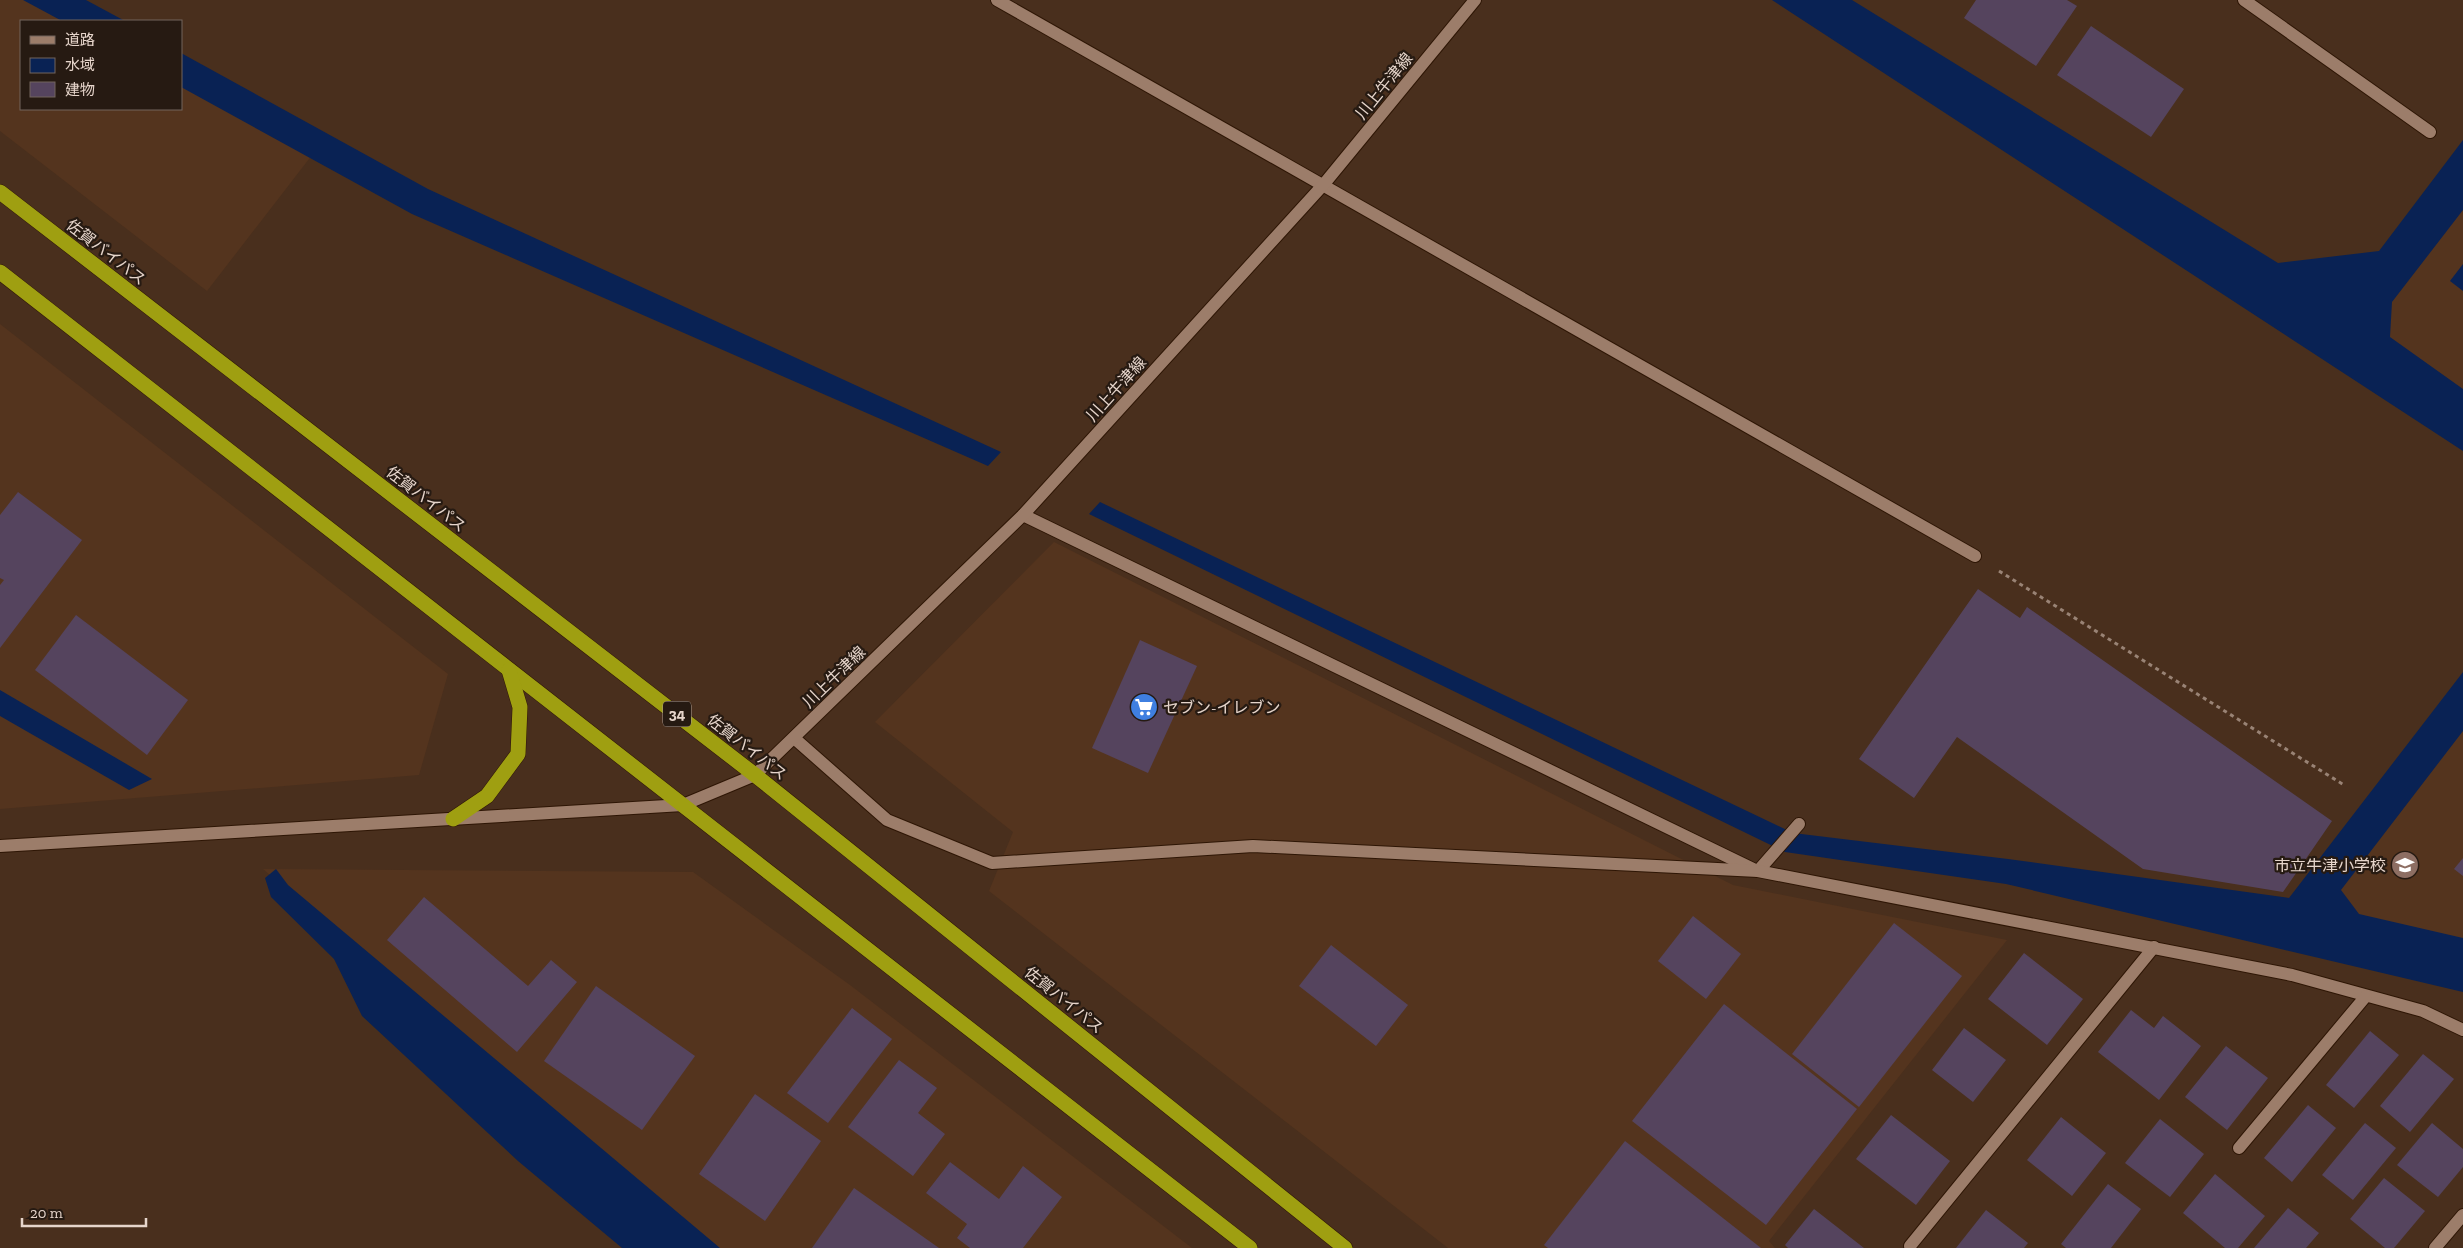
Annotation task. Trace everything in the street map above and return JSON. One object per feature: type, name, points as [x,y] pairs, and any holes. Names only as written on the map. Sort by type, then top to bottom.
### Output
[{"type":"highway","name":"佐賀バイパス","points":[[0,192],[755,775],[1345,1248]]},
{"type":"highway","points":[[0,272],[1250,1248]]},
{"type":"highway","points":[[453,819],[487,796],[518,754],[520,707],[509,670]]},
{"type":"street","points":[[997,0],[1324,184],[1975,556]]},
{"type":"street","name":"川上牛津線","points":[[755,775],[1023,515],[1324,184],[1474,0]]},
{"type":"street","points":[[2244,0],[2430,132]]},
{"type":"street","points":[[1023,515],[1758,871]]},
{"type":"street","points":[[794,738],[886,820],[992,862],[1253,846],[1758,871],[2292,975],[2423,1011],[2463,1030]]},
{"type":"street","points":[[0,846],[684,805],[755,775]]},
{"type":"street","points":[[1758,871],[1799,824]]},
{"type":"street","points":[[1910,1246],[2154,947]]},
{"type":"street","points":[[2239,1148],[2366,996]]},
{"type":"street","points":[[2434,1248],[2463,1215]]},
{"type":"path","points":[[1975,556],[2344,785]]},
{"type":"shaded area","points":[[0,0],[60,0],[96,20],[20,20],[20,110],[182,110],[182,69],[319,146],[207,291],[0,131]]},
{"type":"shaded area","points":[[2463,188],[2463,410],[2352,335]]},
{"type":"shaded area","points":[[0,324],[448,674],[419,775],[0,809]]},
{"type":"shaded area","points":[[1054,542],[1733,885],[2007,940],[1769,1241],[1775,1248],[1448,1248],[989,891],[1013,832],[875,722]]},
{"type":"shaded area","name":"市立牛津小学校","points":[[2463,709],[2463,945],[2315,914]]},
{"type":"shaded area","points":[[263,869],[693,872],[850,985],[1192,1248],[704,1248]]},
{"type":"water","points":[[23,0],[86,0],[123,20],[60,20]]},
{"type":"water","points":[[1772,0],[1852,0],[2278,263],[2379,251],[2463,140],[2463,210],[2392,302],[2390,337],[2463,389],[2463,451]]},
{"type":"water","points":[[182,54],[428,189],[1001,452],[988,466],[412,214],[182,88]]},
{"type":"water","points":[[2463,264],[2463,291],[2450,281]]},
{"type":"water","points":[[1100,502],[1793,833],[2008,859],[2289,898],[2463,672],[2463,731],[2341,890],[2359,914],[2463,938],[2463,992],[2006,884],[1785,852],[1089,514]]},
{"type":"water","points":[[0,690],[152,779],[129,790],[0,716]]},
{"type":"water","points":[[276,869],[288,885],[720,1248],[622,1248],[518,1161],[362,1016],[334,959],[271,897],[265,878]]},
{"type":"building","points":[[1976,0],[2067,0],[2077,6],[2036,66],[1964,18]]},
{"type":"building","points":[[2091,26],[2184,89],[2151,137],[2057,75]]},
{"type":"building","points":[[18,492],[82,540],[0,648],[0,585],[4,580],[0,578],[0,515]]},
{"type":"building","points":[[1978,589],[2020,618],[2027,607],[2332,821],[2283,892],[2143,869],[1957,737],[1914,798],[1859,759]]},
{"type":"building","points":[[76,615],[188,700],[147,755],[35,670]]},
{"type":"building","name":"セブン-イレブン","points":[[1140,640],[1197,666],[1148,773],[1092,748]]},
{"type":"building","points":[[2463,858],[2463,876],[2454,869]]},
{"type":"building","points":[[424,897],[528,986],[551,960],[577,982],[517,1052],[387,940]]},
{"type":"building","points":[[1693,916],[1741,954],[1706,999],[1658,961]]},
{"type":"building","points":[[1894,923],[1962,976],[1859,1107],[1792,1054]]},
{"type":"building","points":[[1331,945],[1408,1005],[1376,1046],[1299,986]]},
{"type":"building","points":[[2024,953],[2083,999],[2047,1045],[1988,999]]},
{"type":"building","points":[[596,986],[695,1056],[642,1130],[544,1061]]},
{"type":"building","points":[[1724,1004],[1857,1109],[1766,1225],[1632,1121]]},
{"type":"building","points":[[852,1008],[892,1039],[828,1123],[787,1093]]},
{"type":"building","points":[[2131,1010],[2154,1028],[2163,1016],[2201,1046],[2159,1100],[2098,1052]]},
{"type":"building","points":[[1964,1028],[2006,1060],[1973,1102],[1932,1070]]},
{"type":"building","points":[[2370,1031],[2399,1055],[2354,1108],[2326,1085]]},
{"type":"building","points":[[2226,1046],[2268,1078],[2227,1130],[2185,1097]]},
{"type":"building","points":[[2423,1054],[2454,1079],[2410,1132],[2380,1106]]},
{"type":"building","points":[[899,1060],[937,1088],[918,1113],[945,1134],[913,1176],[848,1127]]},
{"type":"building","points":[[755,1094],[821,1141],[765,1221],[699,1174]]},
{"type":"building","points":[[2308,1105],[2336,1128],[2292,1182],[2264,1158]]},
{"type":"building","points":[[1891,1115],[1950,1161],[1916,1205],[1856,1159]]},
{"type":"building","points":[[2061,1117],[2106,1153],[2072,1196],[2027,1160]]},
{"type":"building","points":[[2160,1119],[2204,1154],[2170,1197],[2125,1163]]},
{"type":"building","points":[[2365,1123],[2396,1148],[2353,1200],[2322,1175]]},
{"type":"building","points":[[2432,1123],[2463,1149],[2463,1167],[2438,1197],[2397,1165]]},
{"type":"building","points":[[1625,1141],[1761,1248],[1548,1248],[1544,1245]]},
{"type":"building","points":[[950,1162],[999,1199],[1023,1166],[1062,1197],[1023,1248],[970,1248],[957,1238],[967,1224],[926,1193]]},
{"type":"building","points":[[2215,1174],[2265,1216],[2238,1248],[2225,1248],[2183,1213]]},
{"type":"building","points":[[2384,1178],[2425,1211],[2394,1248],[2385,1248],[2350,1219]]},
{"type":"building","points":[[2108,1184],[2141,1209],[2111,1248],[2066,1248],[2061,1244]]},
{"type":"building","points":[[854,1188],[939,1248],[812,1248]]},
{"type":"building","points":[[2288,1208],[2319,1233],[2306,1248],[2254,1248]]},
{"type":"building","points":[[1814,1209],[1864,1248],[1788,1248],[1785,1245]]},
{"type":"building","points":[[1986,1210],[2028,1243],[2024,1248],[1956,1248]]},
{"type":"place","name":"セブン-イレブン","points":[[1144,707]]},
{"type":"place","name":"市立牛津小学校","points":[[2405,865]]}]
